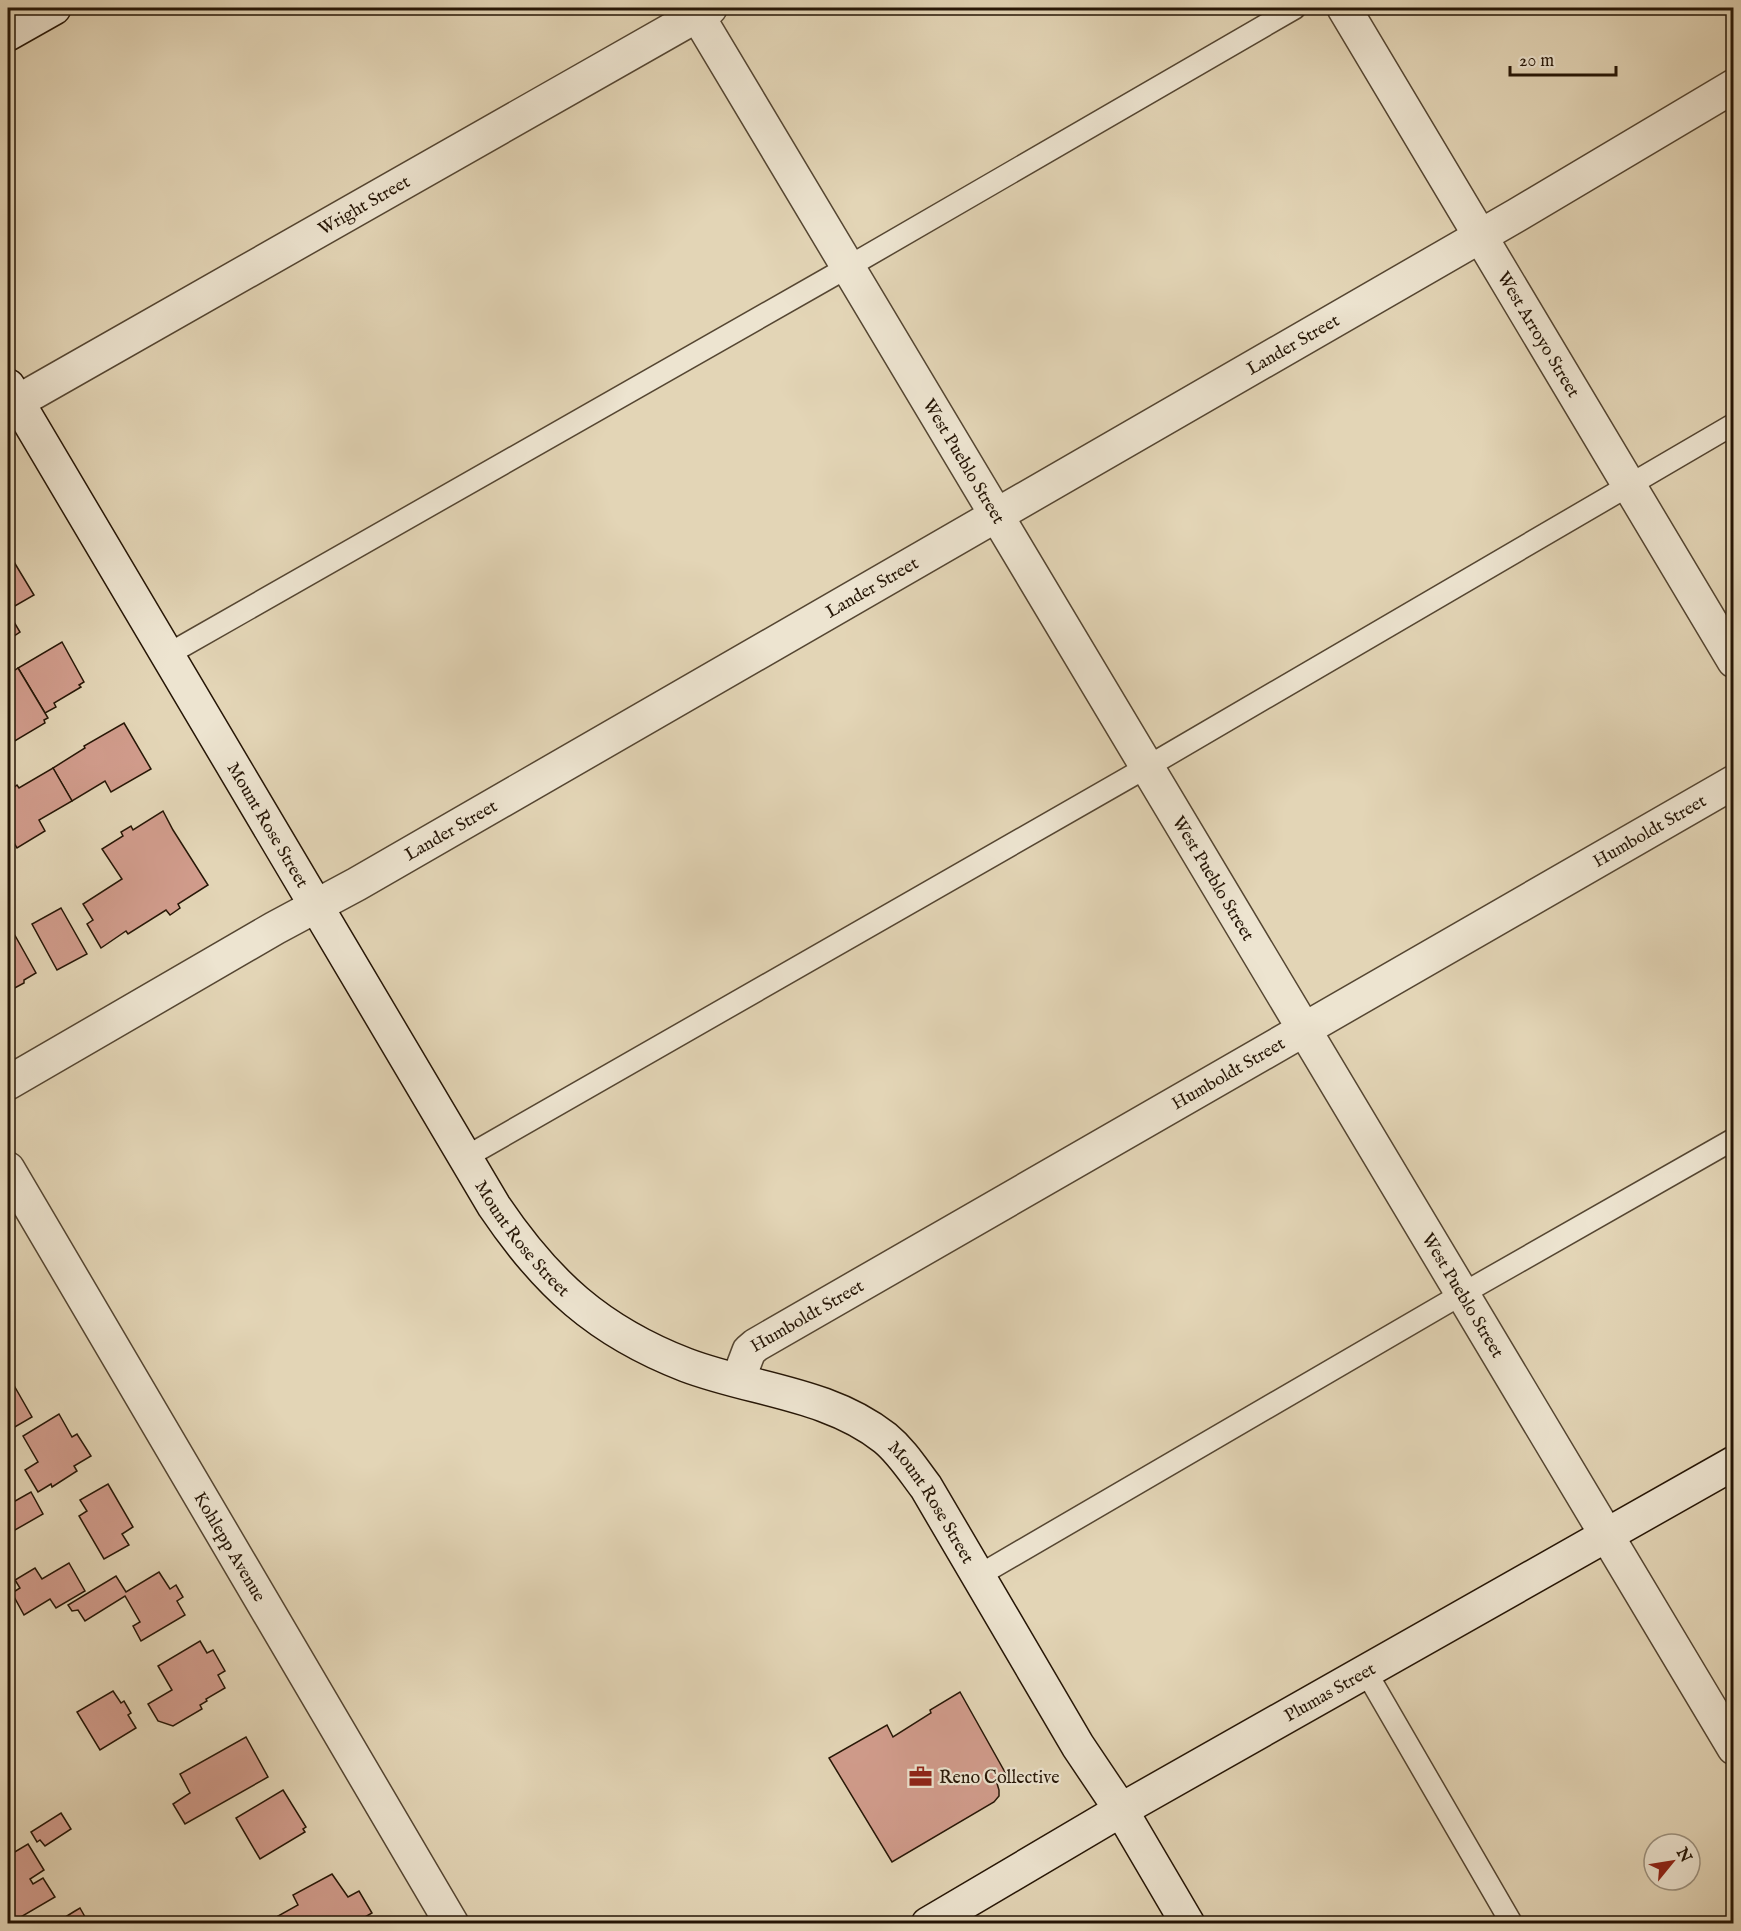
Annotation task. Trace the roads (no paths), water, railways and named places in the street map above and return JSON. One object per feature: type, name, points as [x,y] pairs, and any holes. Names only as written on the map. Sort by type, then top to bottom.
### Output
[{"type":"street","points":[[8,34],[54,8]]},
{"type":"street","name":"West Arroyo Street","points":[[1344,8],[1734,661]]},
{"type":"street","name":"West Pueblo Street","points":[[700,10],[848,267],[1734,1749]]},
{"type":"street","name":"Wright Street","points":[[12,394],[700,10]]},
{"type":"street","name":"Lander Street","points":[[8,1083],[1481,236],[1734,86]]},
{"type":"street","name":"Mount Rose Street","points":[[12,394],[494,1206],[518,1240],[551,1280],[584,1310],[617,1332],[649,1349],[688,1365],[826,1406],[860,1422],[885,1438],[905,1458],[926,1487],[1078,1746],[1121,1810],[1188,1923]]},
{"type":"street","name":"Humboldt Street","points":[[738,1380],[749,1351],[756,1344],[1734,782]]},
{"type":"street","name":"Kohlepp Avenue","points":[[8,1169],[452,1923]]},
{"type":"street","name":"Plumas Street","points":[[940,1920],[1121,1810],[1734,1463]]},
{"type":"lane","points":[[167,655],[848,267],[1295,8]]},
{"type":"lane","points":[[466,1158],[1147,767],[1734,424]]},
{"type":"lane","points":[[978,1576],[1462,1294],[1734,1139]]},
{"type":"lane","points":[[1366,1672],[1512,1923]]},
{"type":"place","name":"Reno Collective","points":[[921,1777]]}]
